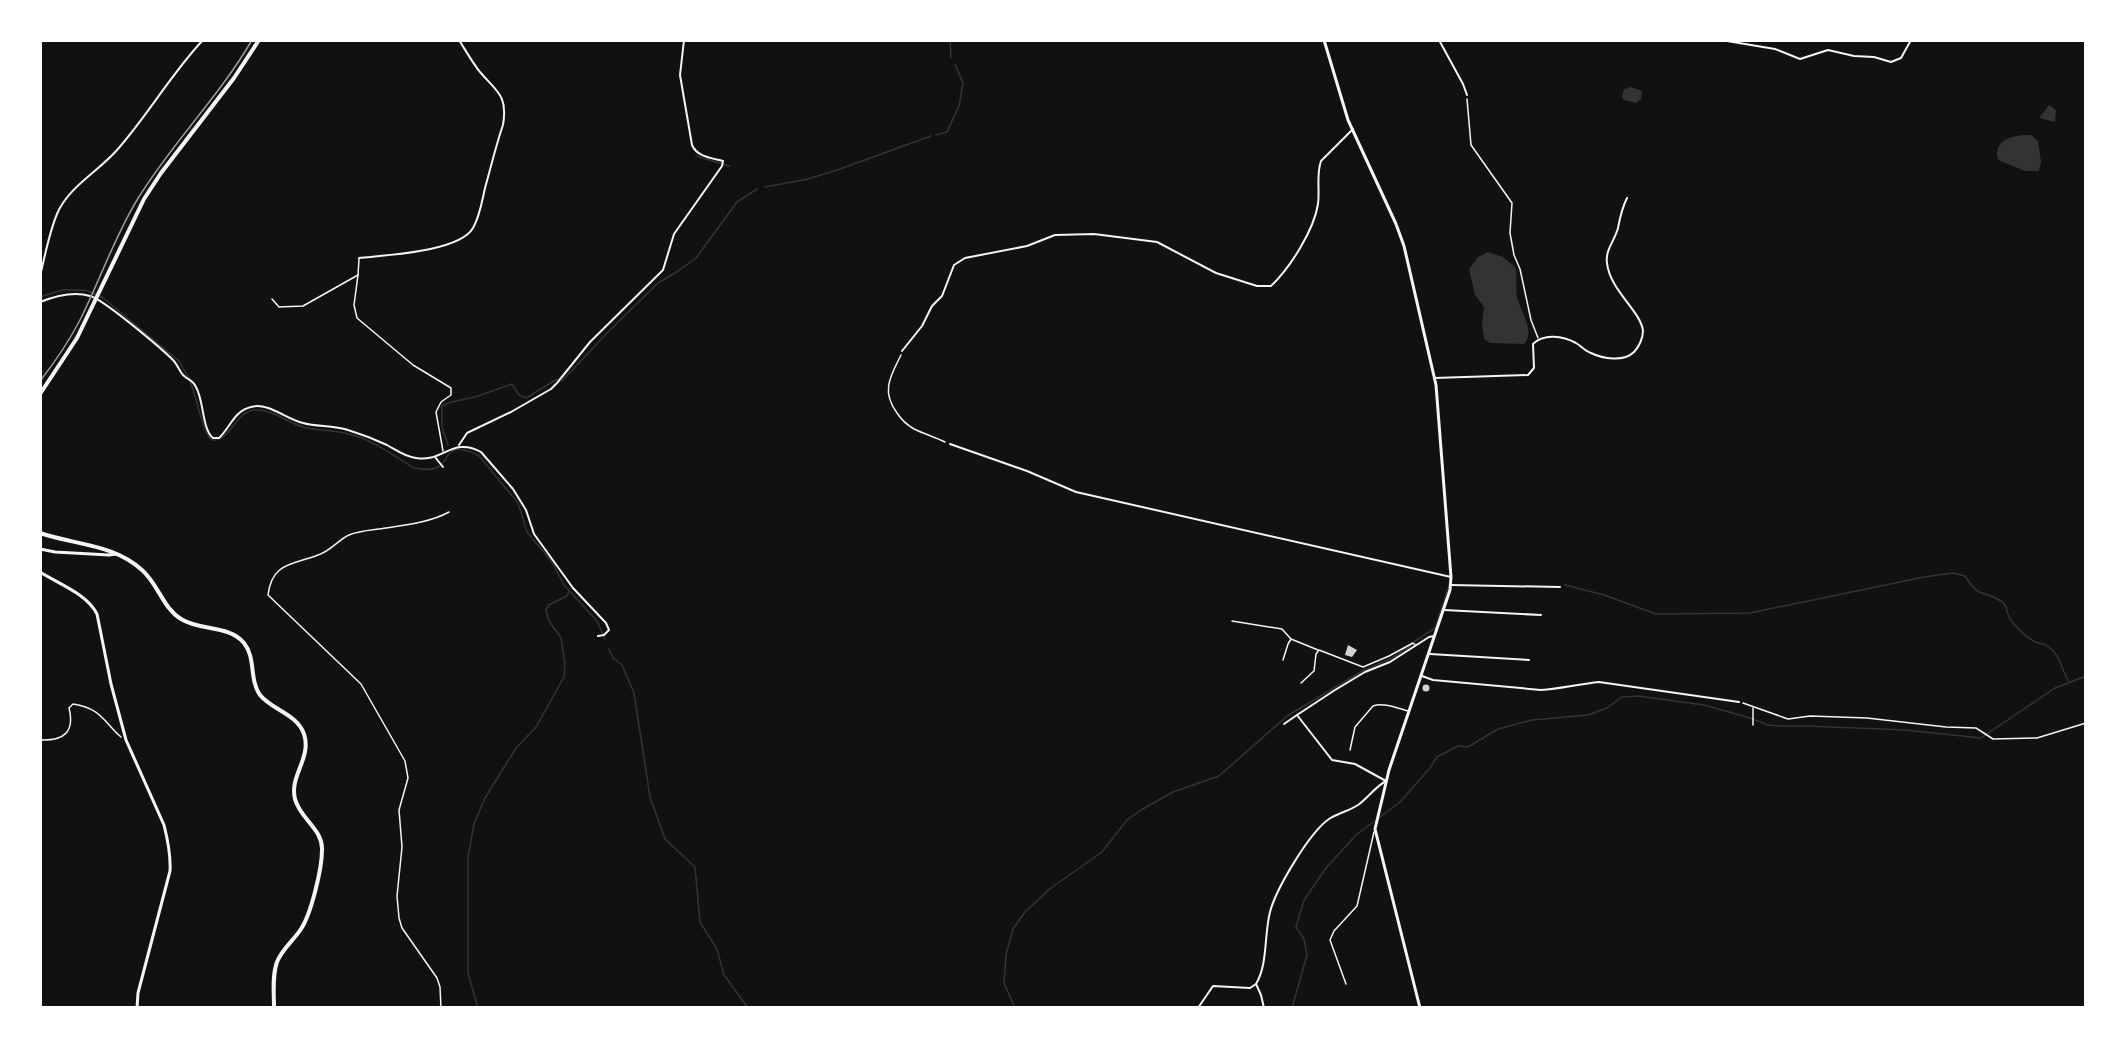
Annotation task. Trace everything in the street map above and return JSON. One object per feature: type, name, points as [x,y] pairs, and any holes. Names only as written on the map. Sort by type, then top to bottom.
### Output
[{"type":"main road","points":[[40,394],[77,338],[144,199],[161,173],[234,78],[259,40]]},
{"type":"main road","points":[[40,533],[118,553],[143,570],[157,587],[169,608],[180,618],[240,639],[250,653],[255,681],[260,693],[272,706],[296,722],[302,729],[305,737],[305,755],[296,779],[294,798],[301,813],[317,832],[322,850],[309,913],[300,930],[280,957],[276,967],[274,1008]]},
{"type":"street","points":[[40,276],[57,213],[74,191],[119,147],[179,66],[203,40]]},
{"type":"street","points":[[359,258],[451,244],[466,237],[473,228],[481,208],[503,125],[504,112],[499,91],[480,71],[459,40]]},
{"type":"street","points":[[459,446],[467,434],[551,389],[590,342],[663,270],[674,234],[716,176],[723,161],[700,155],[692,145],[680,75],[684,40]]},
{"type":"street","points":[[1324,40],[1353,129],[1404,246],[1434,378],[1442,441],[1451,585],[1436,636],[1386,781],[1375,827],[1420,1008]]},
{"type":"street","points":[[1439,40],[1467,95]]},
{"type":"street","points":[[1466,40],[1490,40]]},
{"type":"street","points":[[1721,40],[1775,49],[1798,58],[1828,50],[1891,62],[1901,58],[1911,40]]},
{"type":"street","points":[[902,351],[922,326],[932,306],[942,296],[954,265],[965,258],[1028,246],[1055,235],[1094,234],[1157,242],[1216,273],[1257,286],[1271,286],[1304,241],[1317,211],[1321,161],[1353,129]]},
{"type":"street","points":[[1434,378],[1528,375],[1534,369],[1533,346],[1539,339],[1550,336],[1568,340],[1593,354],[1612,358],[1628,356],[1637,347],[1643,330],[1613,282],[1607,262],[1608,253],[1618,229],[1619,216],[1627,198]]},
{"type":"street","points":[[40,302],[73,294],[99,299],[173,360],[186,378],[191,380],[199,392],[207,430],[213,438],[219,438],[224,433],[239,412],[257,406],[266,407],[303,423],[347,429],[412,458],[435,457],[459,446],[474,448],[481,452],[513,489],[526,510],[538,540],[581,599],[606,623],[609,630],[604,635],[598,636]]},
{"type":"street","points":[[950,444],[1027,471],[1076,492],[1451,576]]},
{"type":"street","points":[[435,457],[443,467]]},
{"type":"street","points":[[40,549],[109,555],[118,553]]},
{"type":"street","points":[[40,572],[94,607],[126,740],[164,825],[171,855],[170,871],[138,993],[137,1008]]},
{"type":"street","points":[[1451,585],[1560,587]]},
{"type":"street","points":[[1444,610],[1541,615]]},
{"type":"street","points":[[1284,724],[1365,672],[1390,662],[1429,637],[1436,636]]},
{"type":"street","points":[[1430,654],[1529,660]]},
{"type":"street","points":[[1422,676],[1433,680],[1541,690],[1599,682],[1739,702]]},
{"type":"street","points":[[1297,715],[1332,760],[1355,764],[1386,781]]},
{"type":"street","points":[[1198,1008],[1213,986],[1250,988],[1256,984],[1264,957],[1271,910],[1285,877],[1296,859],[1322,825],[1329,819],[1356,807],[1386,781]]},
{"type":"street","points":[[1256,984],[1264,1008]]},
{"type":"lane","points":[[359,258],[354,305],[357,318],[413,365],[451,388],[451,395],[441,402],[436,412],[444,452]]},
{"type":"lane","points":[[272,299],[279,307],[303,306],[358,274]]},
{"type":"lane","points":[[1232,621],[1282,629],[1292,639],[1362,667],[1389,656],[1413,642],[1416,646]]},
{"type":"lane","points":[[1283,660],[1292,639]]},
{"type":"lane","points":[[1301,683],[1314,671],[1316,654],[1319,651]]},
{"type":"lane","points":[[1350,750],[1355,727],[1372,706],[1385,705],[1409,711]]},
{"type":"lane","points":[[1346,984],[1330,940],[1357,906],[1375,827]]},
{"type":"path","points":[[1467,95],[1471,145],[1512,203],[1510,233],[1514,255],[1520,269],[1531,320],[1539,339]]},
{"type":"path","points":[[902,351],[889,381],[887,392],[889,400],[901,419],[908,425],[950,444]]},
{"type":"path","points":[[441,1008],[437,978],[402,928],[399,918],[397,896],[402,847],[399,810],[408,778],[405,761],[361,684],[268,595],[271,579],[283,567],[322,554],[348,536],[367,530],[420,522],[449,512]]},
{"type":"path","points":[[1739,702],[1788,719],[1810,716],[1867,718],[1976,728],[1990,738],[2037,738],[2085,723]]},
{"type":"path","points":[[40,740],[62,737],[66,734],[72,721],[69,708],[73,704],[93,710],[126,740]]},
{"type":"path","points":[[1753,707],[1753,725]]},
{"type":"shaded area","points":[[1631,87],[1642,91],[1641,99],[1636,103],[1624,100],[1622,97],[1624,89]]},
{"type":"shaded area","points":[[2049,105],[2056,110],[2055,122],[2039,118]]},
{"type":"shaded area","points":[[2031,135],[2038,141],[2041,162],[2039,171],[2025,171],[1998,160],[1998,147],[2006,139]]},
{"type":"shaded area","points":[[1488,252],[1503,257],[1515,267],[1517,297],[1528,327],[1524,344],[1490,343],[1484,339],[1482,323],[1484,307],[1475,295],[1469,269],[1478,257]]},
{"type":"building","points":[[1348,645],[1357,650],[1352,657],[1345,655]]},
{"type":"building","points":[[1426,684],[1430,688],[1426,692],[1422,688]]},
{"type":"waterway","points":[[950,40],[951,58]]},
{"type":"waterway","points":[[936,135],[947,132],[959,106],[963,83],[955,64]]},
{"type":"waterway","points":[[765,187],[808,179],[931,136]]},
{"type":"waterway","points":[[696,156],[729,166]]},
{"type":"waterway","points":[[562,381],[658,283],[696,258],[737,202],[757,189]]},
{"type":"waterway","points":[[40,297],[62,290],[85,290],[102,297],[179,361],[188,377]]},
{"type":"waterway","points":[[448,445],[442,427],[442,406],[512,384],[519,395],[526,398],[557,379]]},
{"type":"waterway","points":[[190,381],[203,422],[212,440],[223,437],[244,414],[257,410],[303,427],[358,437],[383,448],[414,468],[438,467],[454,450],[469,451],[479,456],[518,503],[527,532],[552,562],[564,585],[597,621],[605,639]]},
{"type":"waterway","points":[[1565,585],[1604,595],[1656,614],[1750,613],[1953,573],[1965,576],[1978,591],[2003,603],[2008,615],[2019,630],[2053,651],[2069,682]]},
{"type":"waterway","points":[[1415,641],[1435,628],[1449,586]]},
{"type":"waterway","points":[[478,1008],[468,973],[468,857],[474,824],[485,798],[516,748],[536,727],[564,677],[565,664],[561,638],[549,621],[546,610],[549,605],[567,596],[569,591]]},
{"type":"waterway","points":[[1015,1008],[1004,983],[1006,955],[1013,929],[1025,912],[1051,888],[1102,852],[1127,820],[1141,810],[1173,792],[1219,776],[1287,716],[1364,670],[1390,659],[1411,646]]},
{"type":"waterway","points":[[609,649],[613,658],[622,665],[634,693],[650,797],[665,839],[695,867],[700,922],[717,949],[724,975],[748,1008]]},
{"type":"waterway","points":[[1292,1008],[1307,955],[1304,939],[1296,927],[1304,900],[1326,868],[1356,835],[1400,802],[1437,757],[1458,746],[1468,747],[1498,729],[1532,720],[1588,715],[1607,708],[1622,697],[1638,696],[1704,705],[1768,725],[1905,730],[1981,738],[2055,688],[2086,676]]},
{"type":"railway","points":[[40,381],[80,320],[121,229],[150,179],[225,81],[252,40]]}]
